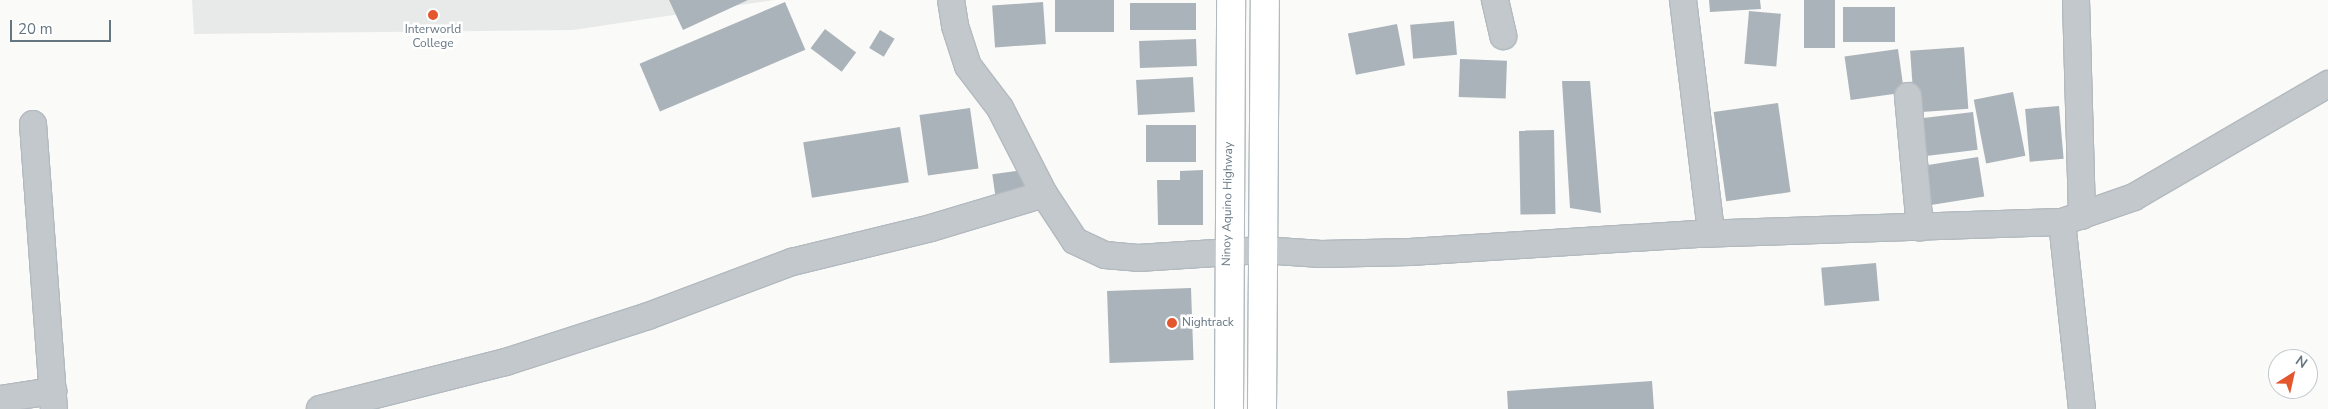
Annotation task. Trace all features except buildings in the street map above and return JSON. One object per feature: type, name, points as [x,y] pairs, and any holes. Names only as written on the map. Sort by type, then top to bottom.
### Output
[{"type":"main road","name":"Ninoy Aquino Highway","points":[[1229,409],[1227,251],[1231,0]]},
{"type":"main road","points":[[1262,409],[1265,0]]},
{"type":"street","points":[[951,0],[955,26],[968,66],[1000,108],[1044,194],[1075,241],[1105,255],[1138,258],[1262,250],[1321,254],[1410,252],[1711,233],[1920,227],[2072,219],[2134,197],[2328,84]]},
{"type":"street","points":[[1495,0],[1503,36]]},
{"type":"street","points":[[1683,0],[1711,233]]},
{"type":"street","points":[[2076,0],[2072,219],[2082,409]]},
{"type":"street","points":[[1908,96],[1920,227]]},
{"type":"street","points":[[0,399],[54,400],[33,124]]},
{"type":"street","points":[[320,409],[506,362],[648,316],[792,262],[931,228],[1044,194]]},
{"type":"shaded area","name":"Interworld College","points":[[192,0],[774,0],[573,30],[194,34]]},
{"type":"place","name":"Interworld College","points":[[433,15]]},
{"type":"place","name":"Nightrack","points":[[1172,323]]}]
